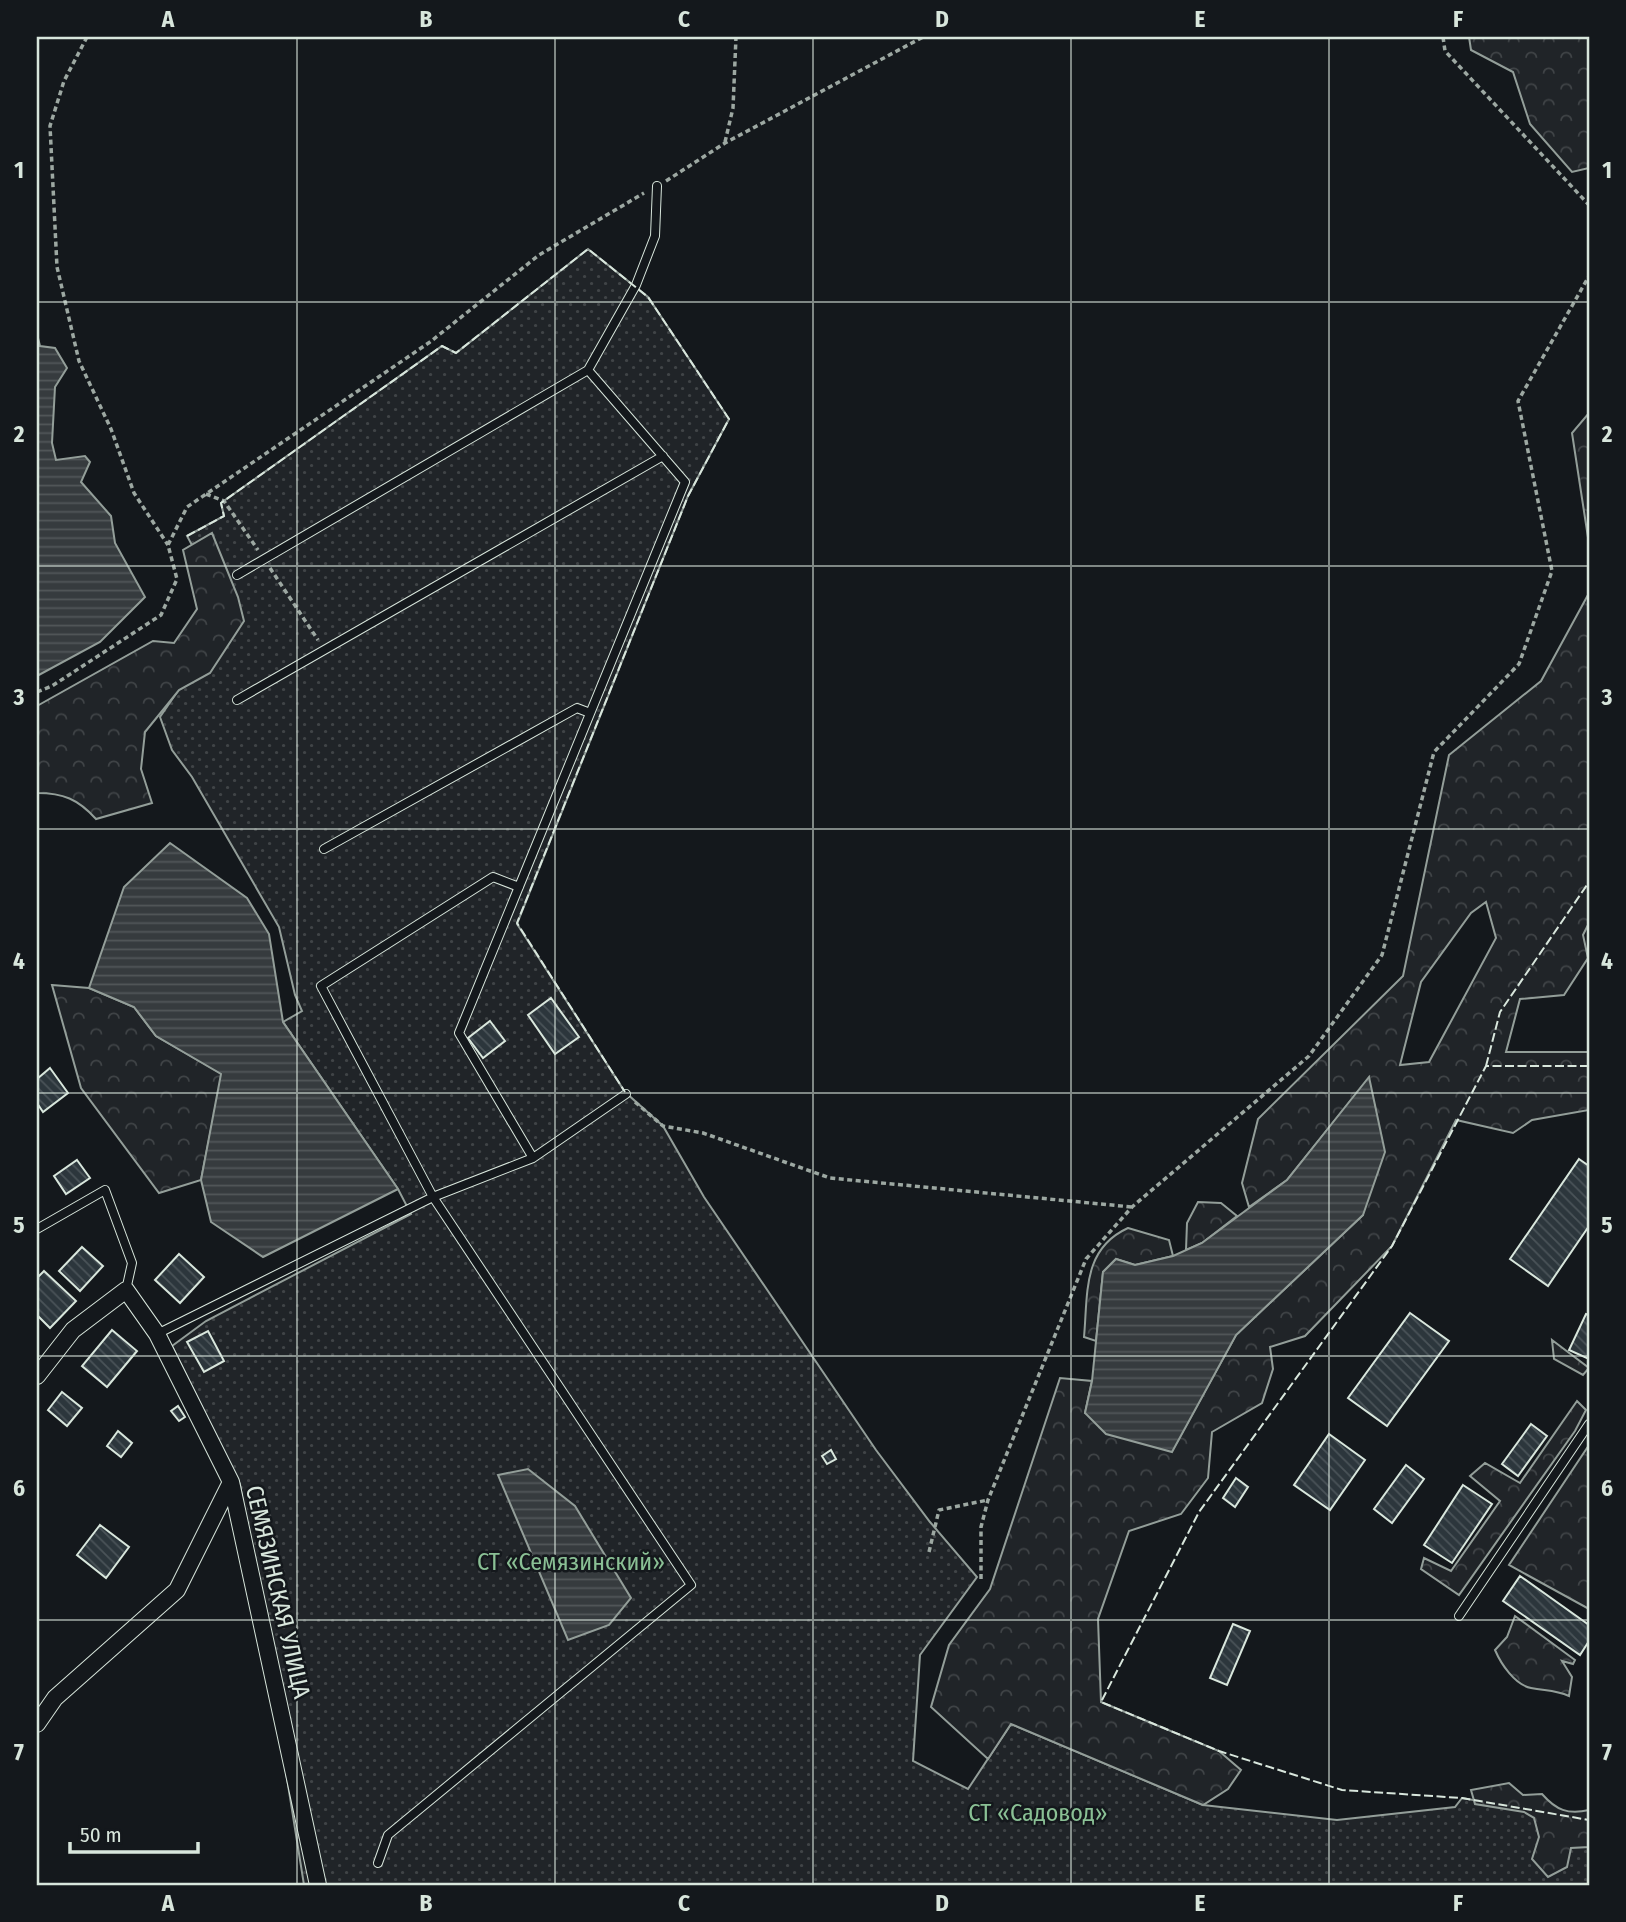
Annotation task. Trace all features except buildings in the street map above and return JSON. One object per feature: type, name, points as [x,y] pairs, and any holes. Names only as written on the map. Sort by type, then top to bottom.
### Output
[{"type":"street","name":"СЕМЯЗИНСКАЯ УЛИЦА","points":[[126,1290],[158,1334],[231,1482],[318,1885]]},
{"type":"street","points":[[37,1376],[73,1330],[126,1290]]},
{"type":"street","points":[[37,1724],[55,1698],[136,1623],[177,1590],[231,1482]]},
{"type":"lane","points":[[237,575],[588,370],[636,285],[656,236],[657,186]]},
{"type":"lane","points":[[533,1158],[458,1033],[685,482],[588,370]]},
{"type":"lane","points":[[237,700],[663,456]]},
{"type":"lane","points":[[324,849],[578,708],[590,713]]},
{"type":"lane","points":[[378,1863],[388,1835],[691,1585],[433,1197],[321,986],[494,877],[519,887]]},
{"type":"lane","points":[[158,1334],[433,1197],[533,1158],[626,1094]]},
{"type":"lane","points":[[37,1229],[105,1190],[132,1263],[126,1290]]},
{"type":"lane","points":[[1459,1616],[1589,1424]]},
{"type":"path","points":[[37,692],[51,686],[161,615],[177,579],[168,545],[134,493],[111,429],[79,361],[57,267],[50,126],[64,81],[87,37]]},
{"type":"path","points":[[724,143],[733,108],[736,37]]},
{"type":"path","points":[[168,545],[187,507],[430,342],[539,255],[724,143],[923,37]]},
{"type":"path","points":[[1443,37],[1445,51],[1589,205]]},
{"type":"path","points":[[981,1579],[981,1527],[988,1500],[1086,1259],[1132,1207],[1309,1056],[1382,955],[1434,752],[1519,664],[1552,571],[1518,401],[1589,276]]},
{"type":"path","points":[[626,1094],[663,1126],[703,1133],[830,1178],[1132,1207]]},
{"type":"path","points":[[929,1552],[939,1510],[988,1500]]},
{"type":"green space","points":[[1469,37],[1589,37],[1589,168],[1572,172],[1530,124],[1513,72],[1471,50]]},
{"type":"green space","name":"СТ «Семязинский»","points":[[588,249],[648,297],[729,419],[688,496],[517,924],[625,1092],[663,1126],[704,1197],[876,1450],[930,1522],[977,1577],[920,1655],[913,1761],[968,1789],[1011,1724],[1203,1805],[1337,1820],[1455,1807],[1462,1798],[1589,1820],[1589,1885],[304,1885],[240,1484],[172,1346],[206,1321],[411,1214],[398,1189],[283,1022],[302,1011],[295,995],[279,927],[192,777],[172,750],[160,717],[230,615],[187,536],[224,516],[221,503],[442,346],[456,353]]},
{"type":"green space","points":[[1589,413],[1589,544],[1572,433]]},
{"type":"green space","points":[[212,533],[238,597],[244,621],[210,673],[179,690],[145,732],[141,769],[152,803],[96,819],[83,806],[70,799],[55,794],[37,793],[37,706],[153,641],[174,643],[197,609],[183,550]]},
{"type":"green space","points":[[1589,593],[1589,923],[1583,935],[1588,958],[1564,995],[1520,999],[1506,1052],[1589,1052],[1589,1110],[1532,1120],[1513,1133],[1456,1120],[1392,1246],[1305,1336],[1270,1347],[1273,1369],[1262,1403],[1212,1432],[1208,1478],[1181,1514],[1129,1531],[1098,1619],[1101,1702],[1219,1751],[1241,1770],[1228,1789],[1203,1805],[1011,1724],[988,1759],[931,1707],[949,1645],[990,1589],[1060,1378],[1092,1381],[1085,1413],[1172,1451],[1236,1335],[1363,1215],[1369,1078],[1287,1180],[1249,1207],[1242,1183],[1258,1119],[1403,976],[1449,755],[1541,681]],"holes":[[[1486,902],[1496,938],[1429,1062],[1400,1065],[1421,982],[1471,913]]]},
{"type":"green space","points":[[52,985],[89,988],[134,1007],[156,1036],[222,1074],[201,1180],[159,1193],[81,1088]]},
{"type":"green space","points":[[1198,1202],[1221,1203],[1237,1216],[1202,1243],[1186,1250],[1187,1223]]},
{"type":"green space","points":[[1128,1228],[1169,1240],[1173,1256],[1135,1265],[1116,1259],[1103,1272],[1096,1341],[1084,1337],[1090,1274],[1095,1260],[1113,1237]]},
{"type":"green space","points":[[1552,1340],[1589,1368],[1583,1375],[1554,1359]]},
{"type":"green space","points":[[1577,1401],[1586,1410],[1575,1431],[1459,1595],[1421,1569],[1424,1558],[1451,1571],[1500,1501],[1470,1476],[1485,1463],[1520,1483]]},
{"type":"green space","points":[[1589,1445],[1589,1609],[1509,1565]]},
{"type":"green space","points":[[1515,1616],[1575,1660],[1573,1664],[1562,1661],[1572,1677],[1569,1696],[1525,1686],[1505,1667],[1495,1650],[1507,1637]]},
{"type":"green space","points":[[1509,1783],[1523,1795],[1542,1794],[1563,1810],[1589,1810],[1589,1847],[1571,1848],[1567,1867],[1548,1877],[1532,1859],[1539,1837],[1534,1818],[1524,1812],[1475,1804],[1471,1790]]},
{"type":"shaded area","points":[[37,334],[40,346],[55,348],[67,368],[55,387],[52,443],[56,460],[85,456],[90,462],[81,482],[111,516],[115,543],[145,597],[100,642],[37,676]]},
{"type":"shaded area","points":[[170,843],[247,898],[269,934],[283,1022],[398,1189],[263,1257],[211,1222],[201,1180],[221,1074],[156,1036],[134,1007],[89,988],[124,887]]},
{"type":"shaded area","points":[[1369,1077],[1385,1152],[1363,1215],[1236,1335],[1172,1452],[1106,1434],[1085,1413],[1092,1381],[1103,1272],[1116,1259],[1135,1265],[1173,1256],[1202,1243],[1287,1180]]},
{"type":"shaded area","points":[[528,1469],[575,1506],[631,1598],[609,1625],[568,1640],[498,1475]]},
{"type":"fence","points":[[187,536],[224,516],[221,503],[442,346],[456,353],[588,249],[648,297],[729,419],[688,496],[517,923],[625,1092]]},
{"type":"fence","points":[[1486,1066],[1500,1012],[1589,882]]},
{"type":"fence","points":[[1589,1066],[1486,1066],[1392,1246],[1199,1512],[1101,1702],[1219,1751],[1342,1790],[1462,1798],[1589,1820]]},
{"type":"park label","name":"СТ «Садовод»","points":[[1038,1813]]}]
